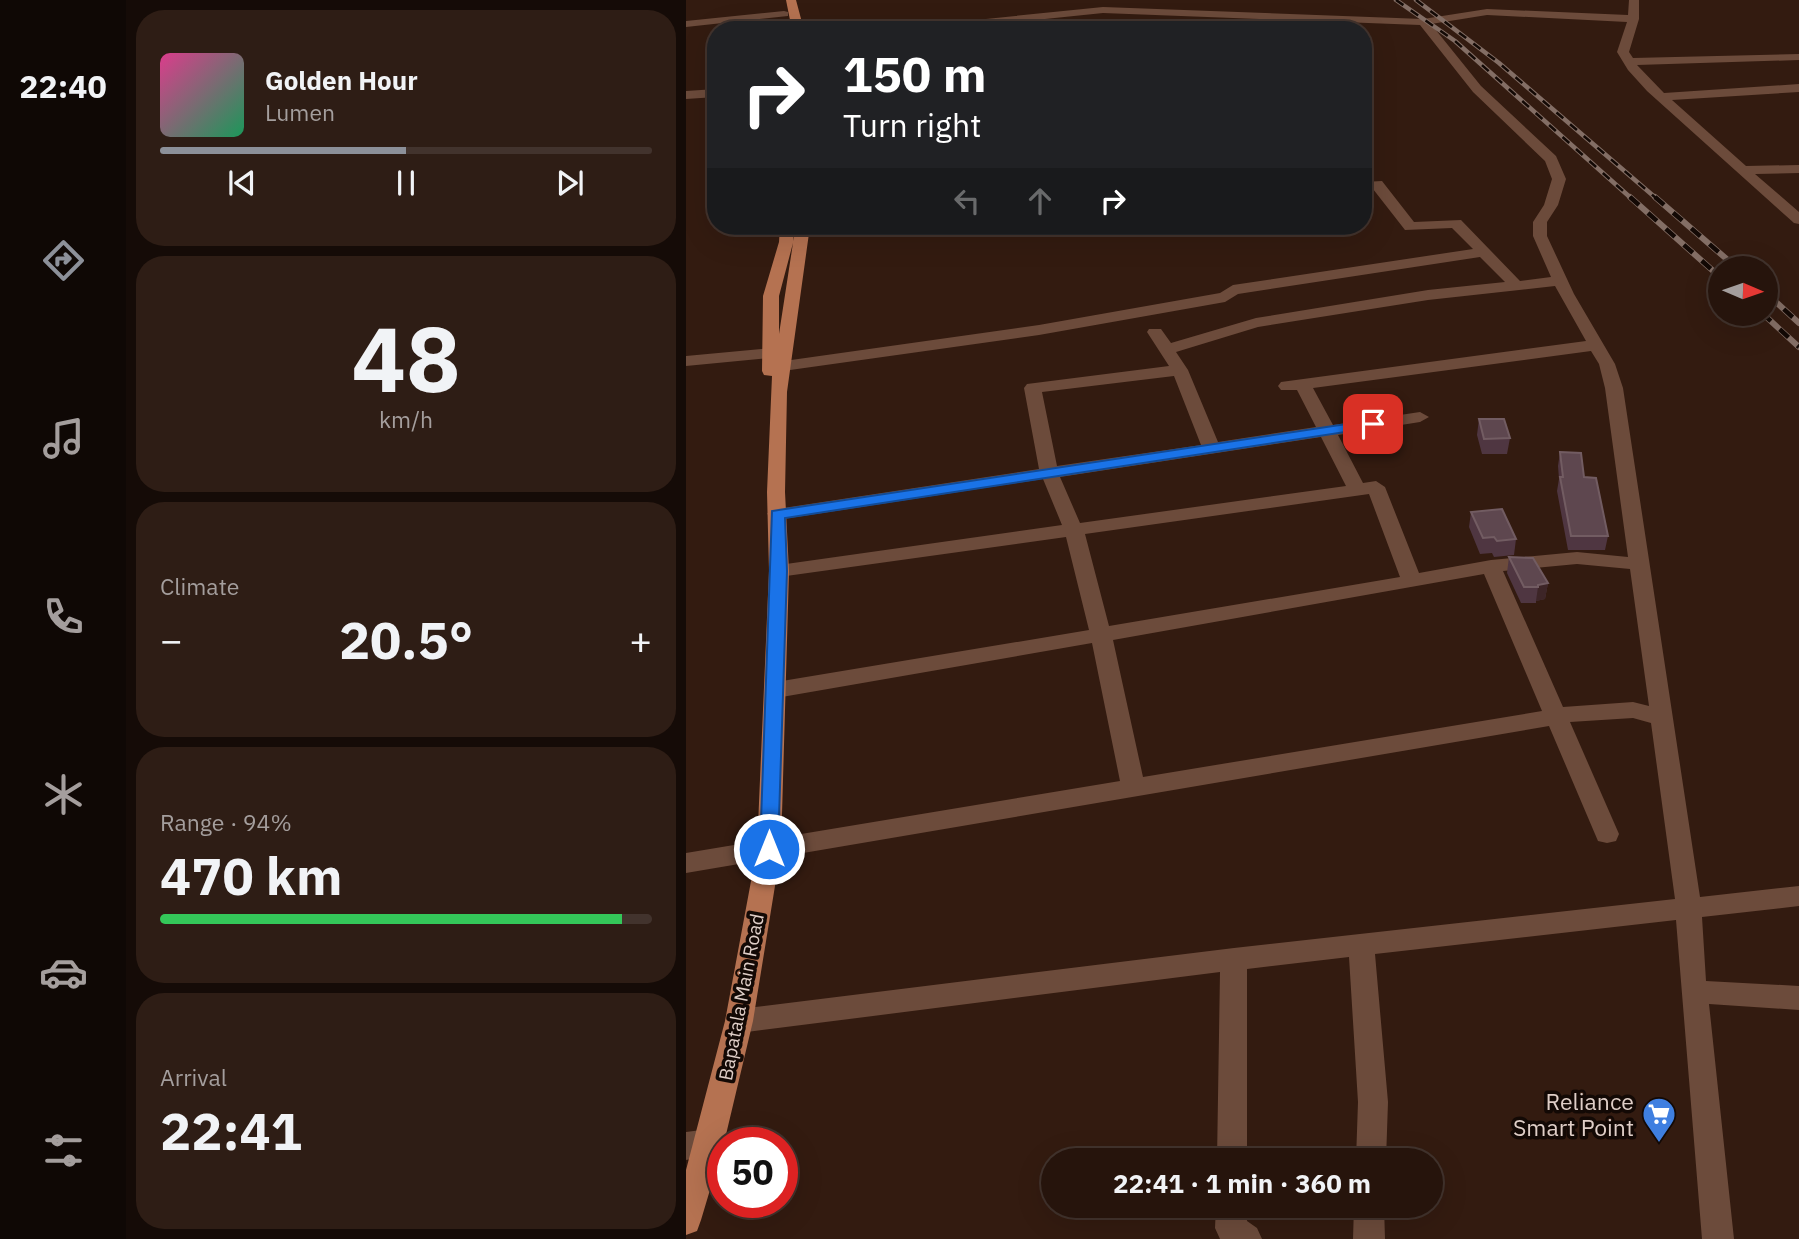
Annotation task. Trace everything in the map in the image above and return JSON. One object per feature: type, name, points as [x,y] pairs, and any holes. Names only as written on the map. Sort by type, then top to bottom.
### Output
[{"type":"main road","points":[[781,0],[786,21]]},
{"type":"main road","points":[[791,0],[796,21]]},
{"type":"main road","name":"Bapatala Main Road","points":[[686,1220],[698,1144],[739,1021],[769,849],[779,571],[779,358],[771,296],[787,235]]},
{"type":"main road","name":"Bapatala Main Road","points":[[779,358],[802,235]]},
{"type":"street","points":[[1634,0],[1633,19],[1623,52],[1629,62],[1661,97],[1799,220]]},
{"type":"street","points":[[992,21],[1103,10],[1423,22],[1487,12],[1633,19]]},
{"type":"street","points":[[715,21],[784,14]]},
{"type":"street","points":[[686,24],[707,22]]},
{"type":"street","points":[[1423,22],[1477,89],[1551,159],[1559,179],[1551,205],[1540,222],[1540,236],[1560,281],[1607,364],[1614,388],[1689,908],[1688,933],[1718,1239]]},
{"type":"street","points":[[1629,62],[1799,57]]},
{"type":"street","points":[[1661,97],[1799,88]]},
{"type":"street","points":[[686,95],[707,94]]},
{"type":"street","points":[[1745,170],[1799,169]]},
{"type":"street","points":[[1372,185],[1377,184],[1410,227],[1456,223],[1481,252],[1516,285]]},
{"type":"street","points":[[686,361],[779,358],[1039,330],[1225,297],[1233,290],[1481,252]]},
{"type":"street","points":[[1169,349],[1256,323],[1428,295],[1560,281]]},
{"type":"street","points":[[1155,332],[1169,349],[1180,370],[1211,447]]},
{"type":"street","points":[[1357,489],[1327,432],[1294,385],[1595,345]]},
{"type":"street","points":[[1133,788],[1101,635],[1074,530],[1049,472],[1033,388],[1180,370]]},
{"type":"street","points":[[777,514],[1420,417]]},
{"type":"street","points":[[779,571],[1376,487],[1412,581]]},
{"type":"street","points":[[776,690],[1491,566],[1577,558],[1640,564]]},
{"type":"street","points":[[1491,566],[1607,834]]},
{"type":"street","points":[[686,863],[1557,717],[1633,710],[1660,717]]},
{"type":"street","points":[[739,1021],[1234,958],[1799,896]]},
{"type":"street","points":[[1361,944],[1373,1102],[1371,1148]]},
{"type":"street","points":[[1231,1148],[1234,958]]},
{"type":"street","points":[[1694,992],[1799,998]]},
{"type":"street","points":[[1231,1218],[1231,1228],[1246,1239]]},
{"type":"street","points":[[1369,1218],[1369,1239]]},
{"type":"building","points":[[1479,419],[1504,419],[1510,438],[1484,439]]},
{"type":"building","points":[[1560,452],[1581,453],[1584,477],[1596,478],[1608,536],[1571,536],[1560,477],[1563,477]]},
{"type":"building","points":[[1502,509],[1516,539],[1497,541],[1494,537],[1483,538],[1471,512]]},
{"type":"building","points":[[1509,557],[1533,558],[1548,583],[1538,587],[1524,587]]},
{"type":"railway","points":[[1396,0],[1455,41],[1632,199]]},
{"type":"railway","points":[[1416,0],[1499,63],[1657,199]]},
{"type":"railway","points":[[1630,197],[1708,266]]},
{"type":"railway","points":[[1655,197],[1723,256]]},
{"type":"railway","points":[[1778,304],[1799,323]]},
{"type":"railway","points":[[1776,326],[1799,347]]},
{"type":"place","name":"Reliance Smart Point","points":[[1659,1144]]},
{"type":"route","points":[[769,849],[779,571],[777,514],[1373,424]]}]
